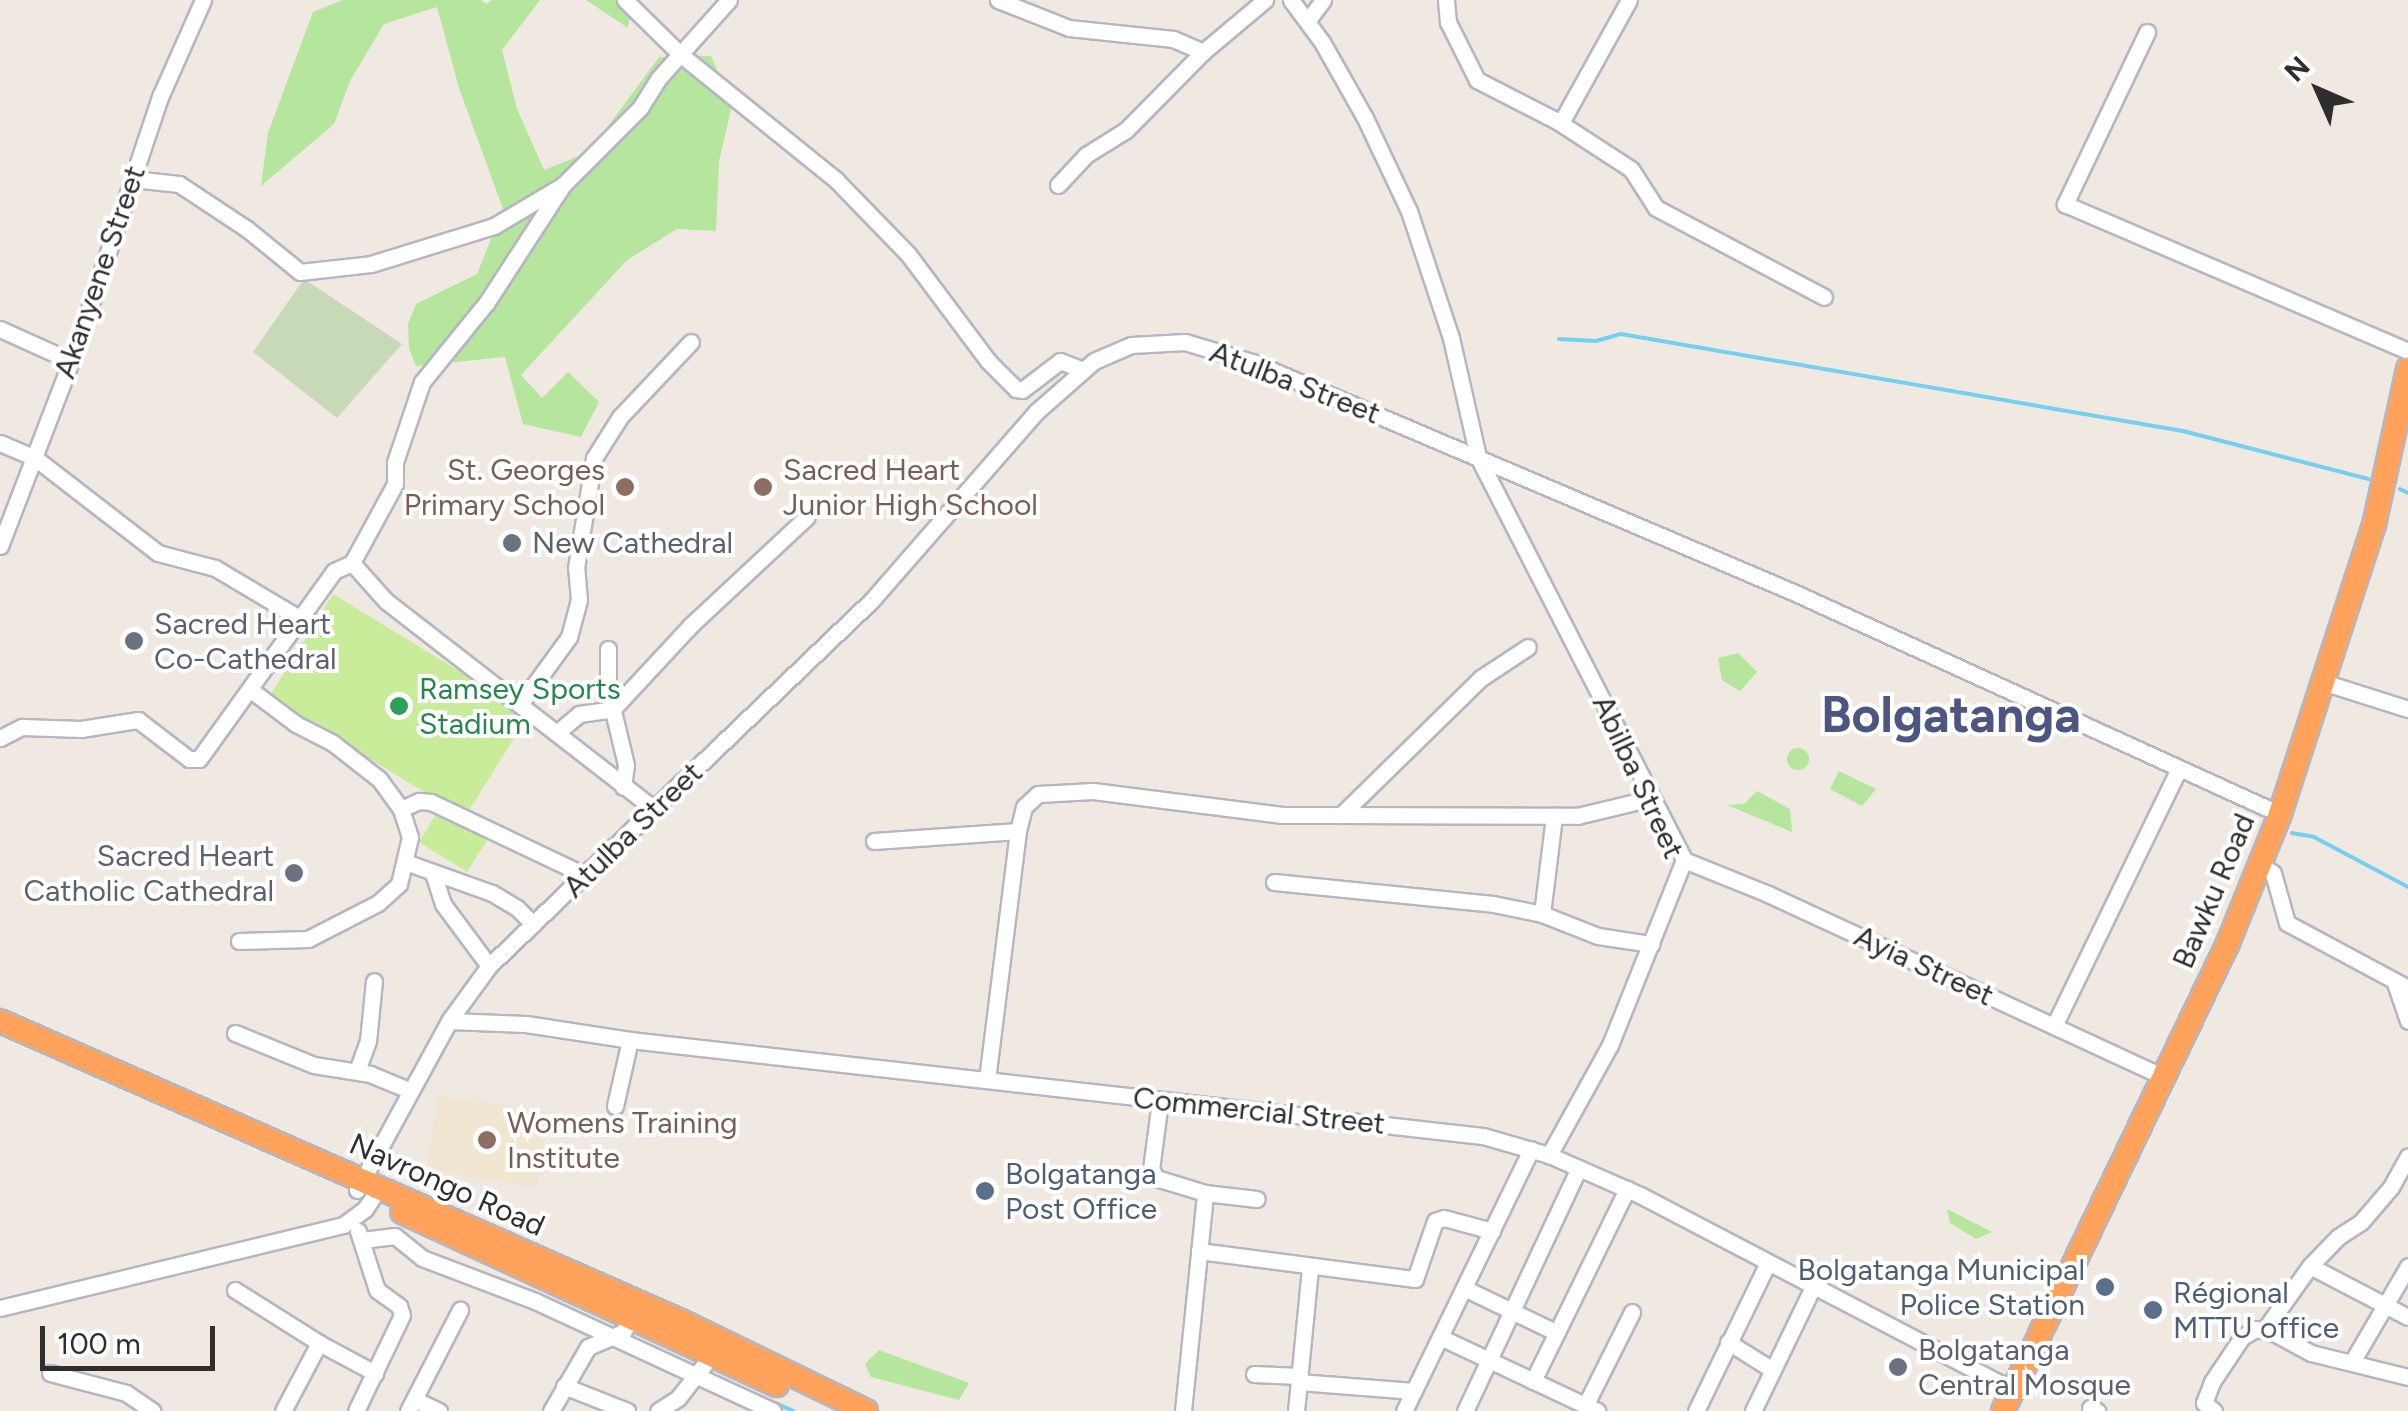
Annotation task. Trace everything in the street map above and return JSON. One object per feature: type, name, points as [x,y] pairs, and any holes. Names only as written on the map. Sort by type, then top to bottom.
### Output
[{"type":"highway","name":"Bawku Road","points":[[2008,1400],[2228,943],[2280,814],[2326,683],[2404,422],[2408,369]]},
{"type":"highway","name":"Navrongo Road","points":[[0,1021],[368,1188],[622,1329],[703,1367],[834,1411]]},
{"type":"highway","name":"Navrongo Road","points":[[0,1036],[679,1320],[866,1411]]},
{"type":"street","name":"Akanyene Street","points":[[0,546],[71,361],[160,96],[202,0]]},
{"type":"street","points":[[625,0],[680,54],[836,180],[908,254],[988,361],[1016,389],[1022,390],[1060,361],[1083,370]]},
{"type":"street","points":[[0,738],[22,728],[81,730],[138,720],[188,760],[199,758],[252,691],[334,571],[352,563],[395,484],[395,462],[422,382],[487,302],[563,185],[640,108],[680,54],[730,0]]},
{"type":"street","points":[[998,0],[1070,28],[1172,39],[1204,52]]},
{"type":"street","points":[[1058,185],[1086,155],[1126,130],[1204,52],[1265,0]]},
{"type":"street","name":"Abilba Street","points":[[1291,0],[1308,20],[1365,118],[1408,210],[1451,338],[1478,456],[1684,860],[1610,1045],[1549,1155]]},
{"type":"street","points":[[1308,20],[1323,0]]},
{"type":"street","points":[[1446,0],[1448,22],[1476,80],[1556,122],[1631,169],[1656,208],[1824,296]]},
{"type":"street","points":[[1556,122],[1564,119],[1629,0]]},
{"type":"street","points":[[2147,32],[2066,204],[2408,351]]},
{"type":"street","points":[[132,178],[179,184],[247,229],[300,272],[371,264],[494,226],[563,185]]},
{"type":"street","points":[[0,329],[71,361]]},
{"type":"street","points":[[521,704],[569,637],[580,600],[576,568],[594,458],[620,417],[691,342]]},
{"type":"street","name":"Atulba Street","points":[[353,1220],[411,1091],[449,1020],[490,966],[872,600],[982,470],[1083,370],[1131,345],[1185,342],[1255,363],[1793,592],[2280,814]]},
{"type":"street","points":[[0,443],[34,458],[158,553],[215,568],[302,619]]},
{"type":"street","points":[[559,731],[579,714],[613,708],[691,625],[807,517]]},
{"type":"street","points":[[352,563],[386,600],[656,810]]},
{"type":"street","points":[[1342,815],[1481,678],[1528,647]]},
{"type":"street","points":[[608,650],[613,708],[624,744],[623,787]]},
{"type":"street","points":[[2326,683],[2408,709]]},
{"type":"street","points":[[240,941],[308,939],[378,904],[399,884],[408,863],[410,838],[400,809],[379,779],[333,743],[296,724],[252,691]]},
{"type":"street","points":[[2054,1026],[2179,769]]},
{"type":"street","points":[[987,1080],[1018,831],[1024,807],[1038,794],[1093,791],[1282,814],[1342,815],[1577,816],[1652,798]]},
{"type":"street","points":[[400,809],[419,801],[431,802],[587,876]]},
{"type":"street","points":[[1542,914],[1554,816]]},
{"type":"street","points":[[874,842],[1018,831]]},
{"type":"street","name":"Ayia Street","points":[[1684,860],[1768,894],[2162,1076]]},
{"type":"street","points":[[408,863],[492,893],[518,908],[533,924]]},
{"type":"street","points":[[2260,864],[2272,873],[2287,923],[2401,985],[2408,1021]]},
{"type":"street","points":[[434,874],[443,904],[490,966]]},
{"type":"street","points":[[1274,882],[1493,904],[1542,914],[1598,936],[1651,944]]},
{"type":"street","points":[[357,1072],[368,1041],[374,981]]},
{"type":"street","name":"Commercial Street","points":[[449,1020],[526,1024],[630,1040],[1445,1130],[1531,1149],[1627,1189],[1813,1287],[2008,1400]]},
{"type":"street","points":[[235,1033],[314,1065],[357,1072],[411,1091]]},
{"type":"street","points":[[615,1106],[630,1040]]},
{"type":"street","points":[[1160,1101],[1151,1169],[1156,1178],[1205,1192],[1257,1199]]},
{"type":"street","points":[[1404,1411],[1531,1149]]},
{"type":"street","points":[[2214,1411],[2204,1403],[2226,1358],[2242,1337],[2265,1329],[2310,1266],[2338,1237],[2361,1222],[2391,1186],[2408,1156]]},
{"type":"street","points":[[1465,1411],[1579,1168]]},
{"type":"street","points":[[2391,1186],[2408,1193]]},
{"type":"street","points":[[1533,1381],[1627,1189]]},
{"type":"street","points":[[1183,1411],[1205,1192]]},
{"type":"street","points":[[1199,1252],[1415,1280],[1435,1221],[1444,1218],[1492,1231]]},
{"type":"street","points":[[0,1308],[306,1237],[353,1220],[378,1290],[402,1315],[356,1411]]},
{"type":"street","points":[[362,1240],[395,1236],[422,1258],[622,1329]]},
{"type":"street","points":[[1696,1411],[1768,1264]]},
{"type":"street","points":[[2310,1266],[2408,1317]]},
{"type":"street","points":[[2352,1362],[2408,1266]]},
{"type":"street","points":[[1296,1411],[1310,1267]]},
{"type":"street","points":[[1753,1411],[1813,1287]]},
{"type":"street","points":[[1464,1288],[1557,1333]]},
{"type":"street","points":[[235,1290],[375,1373]]},
{"type":"street","points":[[439,1411],[411,1405],[460,1310]]},
{"type":"street","points":[[1440,1337],[1591,1408],[1632,1312]]},
{"type":"street","points":[[551,1411],[588,1347],[622,1329]]},
{"type":"street","points":[[2265,1329],[2312,1353],[2408,1376]]},
{"type":"street","points":[[1728,1342],[1771,1369]]},
{"type":"street","points":[[283,1411],[319,1343]]},
{"type":"street","points":[[658,1411],[681,1404],[703,1367],[773,1411]]},
{"type":"street","points":[[50,1374],[126,1393],[153,1411]]},
{"type":"street","points":[[1254,1374],[1414,1390]]},
{"type":"street","points":[[564,1386],[627,1411]]},
{"type":"shaded area","name":"Womens Training Institute","points":[[438,1096],[548,1111],[538,1188],[426,1170]]},
{"type":"green space","points":[[343,0],[481,0],[486,4],[492,0],[540,0],[502,50],[517,109],[544,170],[589,152],[659,57],[711,56],[732,105],[719,161],[716,231],[677,229],[627,260],[521,375],[542,398],[568,372],[599,402],[581,437],[523,424],[505,357],[416,366],[409,348],[408,324],[416,304],[477,274],[503,209],[459,88],[437,7],[384,24],[350,81],[334,124],[261,186],[268,133],[313,12]]},
{"type":"green space","points":[[586,0],[624,0],[631,6],[628,28]]},
{"type":"green space","points":[[304,279],[402,344],[337,418],[253,352]]},
{"type":"green space","name":"Ramsey Sports Stadium","points":[[333,594],[529,714],[465,817],[269,697]]},
{"type":"green space","points":[[1738,653],[1757,672],[1740,691],[1722,680],[1718,658]]},
{"type":"green space","points":[[1798,748],[1806,751],[1806,767],[1798,770],[1790,767],[1787,759],[1790,751]]},
{"type":"green space","points":[[1839,771],[1876,789],[1862,806],[1830,789]]},
{"type":"green space","points":[[1757,791],[1790,809],[1792,832],[1727,805],[1744,804]]},
{"type":"green space","points":[[438,811],[487,840],[467,872],[419,842]]},
{"type":"green space","points":[[1947,1209],[1992,1232],[1976,1239],[1950,1223]]},
{"type":"green space","points":[[879,1350],[969,1383],[959,1400],[871,1377],[865,1364]]},
{"type":"waterway","points":[[1559,339],[1596,341],[1621,334],[2183,431],[2369,479]]},
{"type":"waterway","points":[[2400,489],[2408,493]]},
{"type":"waterway","points":[[2292,833],[2314,837],[2408,887]]},
{"type":"waterway","points":[[716,1377],[793,1411]]},
{"type":"place","name":"St. Georges Primary School","points":[[625,487]]},
{"type":"place","name":"Sacred Heart Junior High School","points":[[763,487]]},
{"type":"place","name":"New Cathedral","points":[[512,543]]},
{"type":"place","name":"Sacred Heart Co-Cathedral","points":[[134,641]]},
{"type":"place","name":"Ramsey Sports Stadium","points":[[399,706]]},
{"type":"place","name":"Sacred Heart Catholic Cathedral","points":[[294,873]]},
{"type":"place","name":"Womens Training Institute","points":[[487,1140]]},
{"type":"place","name":"Bolgatanga Post Office","points":[[985,1191]]},
{"type":"place","name":"Bolgatanga Municipal Police Station","points":[[2105,1287]]},
{"type":"place","name":"Régional MTTU office","points":[[2153,1310]]},
{"type":"place","name":"Bolgatanga Central Mosque","points":[[1898,1367]]},
{"type":"district","name":"Bolgatanga","points":[[1951,715]]}]
